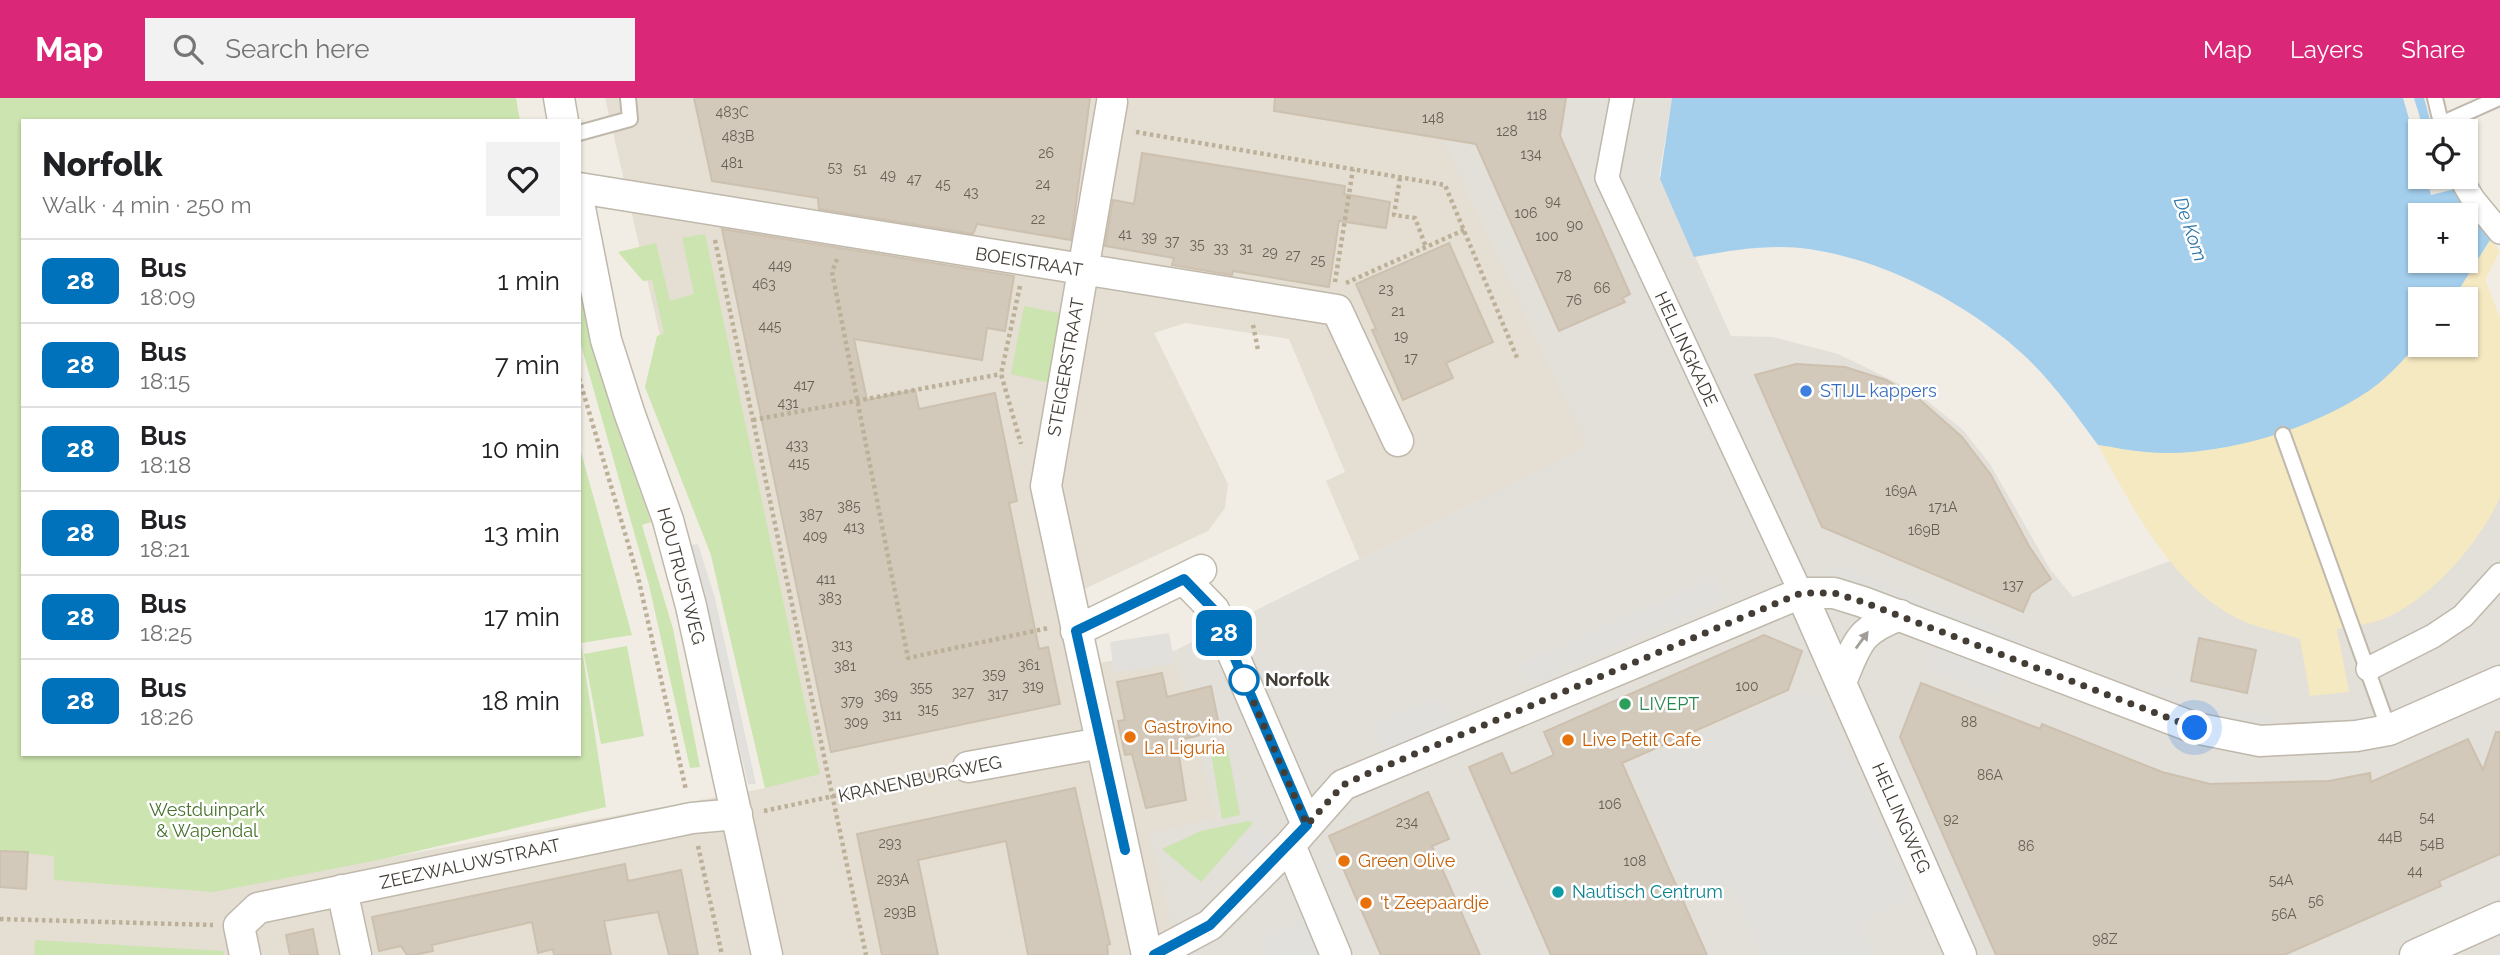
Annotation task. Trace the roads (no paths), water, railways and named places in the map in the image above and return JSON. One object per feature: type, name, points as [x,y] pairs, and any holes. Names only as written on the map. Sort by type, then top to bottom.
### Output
[{"type":"street","points":[[559,98],[564,119]]},
{"type":"street","name":"HELLINGKADE","points":[[1622,98],[1607,178],[1801,593]]},
{"type":"street","name":"STEIGERSTRAAT","points":[[1076,631],[1046,486],[1109,115]]},
{"type":"street","name":"BOEISTRAAT","points":[[581,188],[1082,271],[1338,310],[1398,441]]},
{"type":"street","points":[[2467,189],[2500,232]]},
{"type":"street","name":"HOUTRUSTWEG","points":[[581,213],[606,340],[628,412],[668,520],[691,606],[767,955]]},
{"type":"street","points":[[1147,955],[1076,631],[1192,574],[1214,610],[1298,835],[1336,955]]},
{"type":"street","points":[[2368,669],[2433,636],[2463,616],[2500,575]]},
{"type":"street","points":[[1154,955],[1210,925],[1343,785],[1801,593],[1834,593],[1900,615],[2220,735],[2260,741],[2303,741],[2389,730],[2500,681]]},
{"type":"street","name":"HELLINGWEG","points":[[1801,593],[1961,955]]},
{"type":"street","points":[[1841,682],[1855,648],[1872,626],[1900,615]]},
{"type":"street","name":"KRANENBURGWEG","points":[[968,767],[1101,743]]},
{"type":"street","name":"ZEEZWALUWSTRAAT","points":[[245,955],[239,926],[258,908],[692,818],[737,814]]},
{"type":"street","points":[[342,890],[356,955]]},
{"type":"street","points":[[2415,955],[2500,917]]},
{"type":"lane","points":[[581,132],[630,119],[628,98]]},
{"type":"lane","points":[[2435,98],[2440,119]]},
{"type":"lane","points":[[2458,119],[2499,98]]},
{"type":"lane","points":[[2283,435],[2389,730]]},
{"type":"water","name":"De Kom","points":[[1672,98],[2424,98],[2430,119],[2408,119],[2408,189],[2456,189],[2464,203],[2408,203],[2408,273],[2469,273],[2461,287],[2408,287],[2408,355],[2384,379],[2355,400],[2298,427],[2267,437],[2204,451],[2174,453],[2098,445],[2056,389],[2003,337],[1944,298],[1879,267],[1811,249],[1779,247],[1694,257],[1660,179]]},
{"type":"water","points":[[2478,224],[2490,240],[2478,259]]},
{"type":"place","name":"STIJL kappers","points":[[1806,391]]},
{"type":"place","name":"Norfolk","points":[[1244,680]]},
{"type":"place","name":"LIVEPT","points":[[1625,704]]},
{"type":"place","name":"Gastrovino La Liguria","points":[[1130,737]]},
{"type":"place","name":"Live Petit Cafe","points":[[1568,740]]},
{"type":"place","name":"Green Olive","points":[[1344,861]]},
{"type":"place","name":"Nautisch Centrum","points":[[1558,892]]},
{"type":"place","name":"'t Zeepaardje","points":[[1366,903]]},
{"type":"park label","name":"Westduinpark & Wapendal","points":[[207,820]]}]
